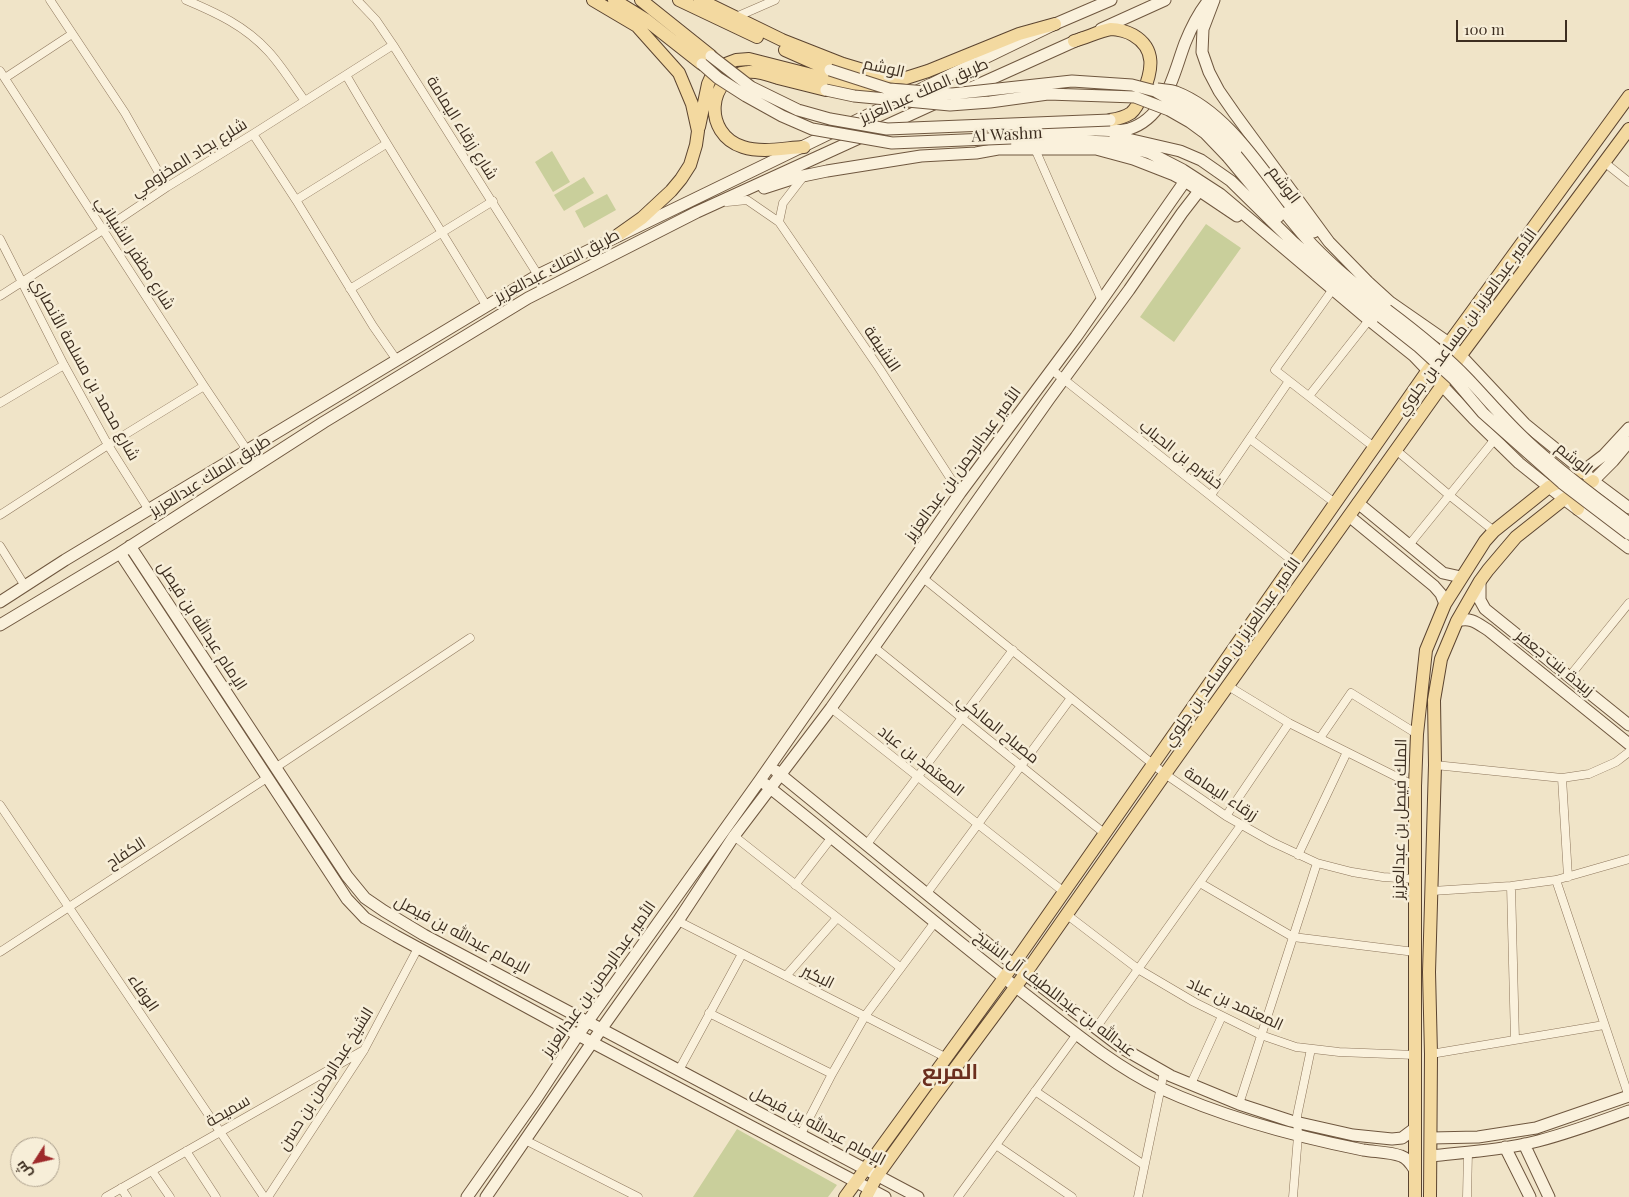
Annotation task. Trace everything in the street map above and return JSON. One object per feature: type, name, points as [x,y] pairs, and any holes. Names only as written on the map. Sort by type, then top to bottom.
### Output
[{"type":"main road","points":[[593,0],[637,26],[679,73],[692,104],[698,131]]},
{"type":"main road","points":[[614,0],[706,61]]},
{"type":"main road","points":[[641,0],[706,61]]},
{"type":"main road","points":[[679,0],[830,70]]},
{"type":"main road","points":[[700,0],[782,40],[843,64],[883,76],[906,78],[1019,34],[1055,24]]},
{"type":"main road","points":[[1074,41],[1112,29],[1129,32],[1141,40],[1148,48],[1151,67],[1150,75],[1139,103],[1132,112],[1123,117],[1110,120]]},
{"type":"main road","points":[[618,235],[642,218],[671,191],[690,165],[696,145],[708,84],[716,68],[736,60],[749,59],[856,86],[889,89]]},
{"type":"main road","points":[[804,147],[768,150],[744,147],[729,140],[721,132],[716,120],[714,110],[716,98],[729,78],[749,72],[766,74],[826,90]]},
{"type":"main road","name":"الأمير عبدالعزيز بن مساعد بن جلوي","points":[[864,1168],[1004,978],[1428,370],[1629,96]]},
{"type":"main road","name":"الأمير عبدالعزيز بن مساعد بن جلوي","points":[[868,1194],[877,1176],[1016,987],[1443,384],[1461,354],[1629,129]]},
{"type":"main road","points":[[1569,494],[1576,478],[1583,470]]},
{"type":"main road","name":"الملك فيصل بن عبدالعزيز","points":[[1415,1197],[1416,734],[1426,650],[1445,604],[1461,576],[1494,530],[1546,484],[1583,470]]},
{"type":"main road","name":"الملك فيصل بن عبدالعزيز","points":[[1430,1197],[1431,1054],[1429,972],[1435,765],[1434,700],[1441,659],[1457,621],[1480,581],[1516,537],[1569,494],[1593,480]]},
{"type":"main road","points":[[1546,484],[1569,494],[1578,509]]},
{"type":"main road","points":[[845,1197],[864,1168]]},
{"type":"street","points":[[50,0],[125,113],[167,187]]},
{"type":"street","points":[[187,0],[219,13],[246,31],[268,51],[305,102]]},
{"type":"street","name":"شارع زرقاء اليمامة","points":[[358,0],[376,20],[393,45],[538,274]]},
{"type":"street","points":[[736,17],[775,0]]},
{"type":"street","name":"طريق الملك عبدالعزيز","points":[[0,603],[247,450],[538,274],[1055,24],[1111,0]]},
{"type":"street","name":"طريق الملك عبدالعزيز","points":[[0,625],[120,553],[324,422],[528,298],[606,257],[717,203],[1165,0]]},
{"type":"street","points":[[706,61],[718,78],[782,116],[812,129],[892,143],[1011,138],[1072,130],[1127,130],[1143,123],[1157,111],[1173,81],[1192,27],[1202,8],[1209,0]]},
{"type":"street","name":"الوشم","points":[[1214,0],[1203,29],[1202,52],[1209,72],[1219,91],[1329,242],[1390,302],[1449,343],[1461,354],[1524,424],[1583,470]]},
{"type":"street","points":[[2,74],[72,34]]},
{"type":"street","name":"شلرع بجاد المخزومي","points":[[0,296],[167,187],[393,45]]},
{"type":"street","points":[[706,61],[751,87],[798,110],[830,119],[887,129],[1110,120]]},
{"type":"street","name":"الوشم","points":[[830,70],[889,89],[952,94],[1072,81],[1132,85],[1155,91],[1197,115],[1220,134],[1232,154],[1332,265],[1454,379],[1483,413],[1626,541]]},
{"type":"street","name":"شارع مظفر الشيباني","points":[[2,74],[247,450]]},
{"type":"street","points":[[346,75],[386,144],[486,305]]},
{"type":"street","points":[[1132,85],[1174,92],[1190,99],[1232,132],[1289,204],[1324,244],[1368,282]]},
{"type":"street","points":[[826,90],[854,96],[950,105],[1048,94],[1135,97],[1169,110],[1190,122],[1232,154],[1277,216],[1293,242]]},
{"type":"street","points":[[253,134],[384,343],[396,359]]},
{"type":"street","name":"الوشم","points":[[1011,138],[1116,136],[1180,151],[1201,160],[1231,181],[1293,242],[1384,314],[1436,349],[1468,379],[1528,442],[1564,473],[1629,523]]},
{"type":"street","name":"Al Washm","points":[[1011,138],[1108,142],[1150,153],[1183,170],[1220,194],[1279,243]]},
{"type":"street","points":[[296,200],[386,144]]},
{"type":"street","name":"Al Washm","points":[[717,203],[803,176],[921,156],[976,153],[998,149],[1096,150],[1133,159],[1185,181],[1279,243]]},
{"type":"street","points":[[1035,149],[1102,301]]},
{"type":"street","points":[[1604,162],[1629,182]]},
{"type":"street","points":[[717,203],[747,200],[779,222],[783,203],[803,176]]},
{"type":"street","name":"الأمير عبدالرحمن بن عبدالعزيز","points":[[467,1197],[588,1021],[760,780],[960,493],[1102,301],[1185,181]]},
{"type":"street","name":"الأمير عبدالرحمن بن عبدالعزيز","points":[[486,1197],[678,921],[734,836],[831,708],[1199,191]]},
{"type":"street","points":[[350,289],[493,201]]},
{"type":"street","name":"النشيفة","points":[[779,222],[879,368],[960,493]]},
{"type":"street","name":"شارع محمد بن مسلمة الأنصاري","points":[[0,239],[64,365],[108,444],[149,510]]},
{"type":"street","points":[[1279,243],[1414,356],[1443,384],[1473,418],[1519,462],[1546,484],[1561,475],[1565,464],[1561,453]]},
{"type":"street","points":[[1116,280],[1129,290]]},
{"type":"street","points":[[1333,289],[1275,370],[1374,447]]},
{"type":"street","points":[[1309,396],[1369,320]]},
{"type":"street","points":[[0,403],[64,365]]},
{"type":"street","name":"خشرم بن الحباب","points":[[1052,370],[1294,562]]},
{"type":"street","points":[[1211,495],[1289,381]]},
{"type":"street","points":[[0,515],[108,444],[204,386]]},
{"type":"street","points":[[1629,428],[1604,455],[1583,470],[1629,508]]},
{"type":"street","points":[[1250,439],[1334,504]]},
{"type":"street","points":[[1409,545],[1495,439]]},
{"type":"street","points":[[1593,480],[1629,442]]},
{"type":"street","points":[[1396,450],[1494,530]]},
{"type":"street","points":[[1358,503],[1443,573],[1461,576]]},
{"type":"street","points":[[1578,509],[1626,541]]},
{"type":"street","points":[[1626,541],[1615,533],[1614,523],[1621,515],[1629,512]]},
{"type":"street","points":[[1349,516],[1426,580],[1441,594],[1445,604]]},
{"type":"street","points":[[0,546],[25,586]]},
{"type":"street","name":"الإمام عبدالله بن فيصل","points":[[130,546],[347,876],[365,898],[384,912],[424,935],[918,1197]]},
{"type":"street","points":[[0,603],[14,598],[96,548],[102,554],[102,560],[97,566]]},
{"type":"street","name":"الإمام عبدالله بن فيصل","points":[[120,553],[347,899],[366,918],[578,1036],[856,1181],[868,1194],[885,1197]]},
{"type":"street","points":[[1426,580],[1430,581],[1436,578],[1438,572],[1435,567]]},
{"type":"street","name":"زرقاء اليمامة","points":[[923,578],[1165,774],[1226,816],[1272,842],[1317,863],[1360,874],[1415,879]]},
{"type":"street","name":"زبيدة بنت جعفر","points":[[1480,581],[1481,605],[1629,725]]},
{"type":"street","points":[[1568,677],[1629,603]]},
{"type":"street","points":[[1488,630],[1484,624],[1485,620],[1490,616],[1494,617]]},
{"type":"street","name":"زبيدة بنت جعفر","points":[[1457,621],[1464,618],[1472,619],[1488,630],[1629,744]]},
{"type":"street","points":[[276,768],[470,638]]},
{"type":"street","name":"مصباح المالكي","points":[[874,647],[1104,833]]},
{"type":"street","points":[[867,844],[1013,650]]},
{"type":"street","points":[[1228,686],[1289,723],[1415,786]]},
{"type":"street","points":[[1320,738],[1350,693],[1416,734]]},
{"type":"street","points":[[927,893],[1071,698]]},
{"type":"street","name":"المعتمد بن عباد","points":[[831,708],[1064,892]]},
{"type":"street","points":[[1226,816],[1289,723]]},
{"type":"street","points":[[1298,855],[1347,752]]},
{"type":"street","points":[[1435,765],[1562,778],[1589,774],[1616,762],[1629,752]]},
{"type":"street","name":"عبدالله بن عبداللطيف آل الشيخ","points":[[768,766],[781,774],[1025,974],[1122,1048],[1164,1072],[1239,1104],[1298,1123],[1353,1136],[1402,1138],[1414,1129]]},
{"type":"street","name":"الكفاح","points":[[0,952],[267,778]]},
{"type":"street","points":[[1562,778],[1568,877]]},
{"type":"street","name":"عبدالله بن عبداللطيف آل الشيخ","points":[[760,780],[1004,978],[1077,1034],[1137,1075],[1160,1088],[1216,1111],[1298,1136],[1402,1156],[1414,1169]]},
{"type":"street","name":"الوفاء","points":[[0,806],[264,1197]]},
{"type":"street","points":[[1096,1028],[1242,825]]},
{"type":"street","points":[[734,836],[901,968]]},
{"type":"street","points":[[795,885],[832,837]]},
{"type":"street","points":[[1432,891],[1511,886],[1556,880],[1629,859]]},
{"type":"street","points":[[1239,1104],[1317,863]]},
{"type":"street","points":[[1431,1138],[1478,1137],[1536,1128],[1629,1096],[1556,880]]},
{"type":"street","points":[[1200,883],[1293,937],[1415,952]]},
{"type":"street","points":[[1511,886],[1515,1040]]},
{"type":"street","name":"المعتمد بن عباد","points":[[1066,914],[1138,969],[1194,1002],[1261,1035],[1296,1047],[1310,1049],[1415,1056]]},
{"type":"street","points":[[786,976],[837,918]]},
{"type":"street","name":"البكير","points":[[678,921],[945,1057]]},
{"type":"street","points":[[801,1134],[864,1016],[935,922]]},
{"type":"street","name":"الشيخ عبدالرحمن بن حسن","points":[[268,1197],[364,1050],[418,948]]},
{"type":"street","points":[[679,1070],[742,954]]},
{"type":"street","points":[[709,1013],[832,1074]]},
{"type":"street","points":[[1191,1084],[1222,1016]]},
{"type":"street","points":[[1431,1054],[1604,1024]]},
{"type":"street","points":[[958,1197],[1077,1034]]},
{"type":"street","points":[[1293,1197],[1298,1136],[1297,1116],[1310,1049]]},
{"type":"street","name":"سميحة","points":[[106,1197],[364,1050]]},
{"type":"street","points":[[1138,1197],[1164,1072]]},
{"type":"street","points":[[709,1104],[715,1105],[721,1100],[721,1094],[715,1089]]},
{"type":"street","points":[[1036,1091],[1144,1165]]},
{"type":"street","points":[[743,1122],[738,1117],[738,1110],[743,1106],[748,1107]]},
{"type":"street","points":[[1431,1156],[1524,1144],[1629,1111]]},
{"type":"street","points":[[1460,1137],[1460,1146],[1465,1152],[1467,1197]]},
{"type":"street","points":[[1382,1138],[1384,1145],[1382,1153]]},
{"type":"street","points":[[525,1140],[638,1197]]},
{"type":"street","points":[[1524,1144],[1549,1197]]},
{"type":"street","points":[[996,1145],[1072,1197]]},
{"type":"street","points":[[1505,1147],[1530,1197]]},
{"type":"street","points":[[186,1151],[216,1197]]},
{"type":"street","points":[[152,1170],[170,1197]]},
{"type":"street","points":[[121,1188],[127,1197]]},
{"type":"green space","points":[[552,151],[570,182],[553,192],[535,162]]},
{"type":"green space","points":[[584,177],[594,193],[564,211],[554,195]]},
{"type":"green space","points":[[607,194],[616,210],[584,228],[575,211]]},
{"type":"green space","points":[[1206,224],[1241,248],[1174,342],[1140,317]]},
{"type":"green space","points":[[737,1129],[837,1185],[828,1197],[693,1197]]},
{"type":"district","name":"المربع","points":[[950,1072]]}]
